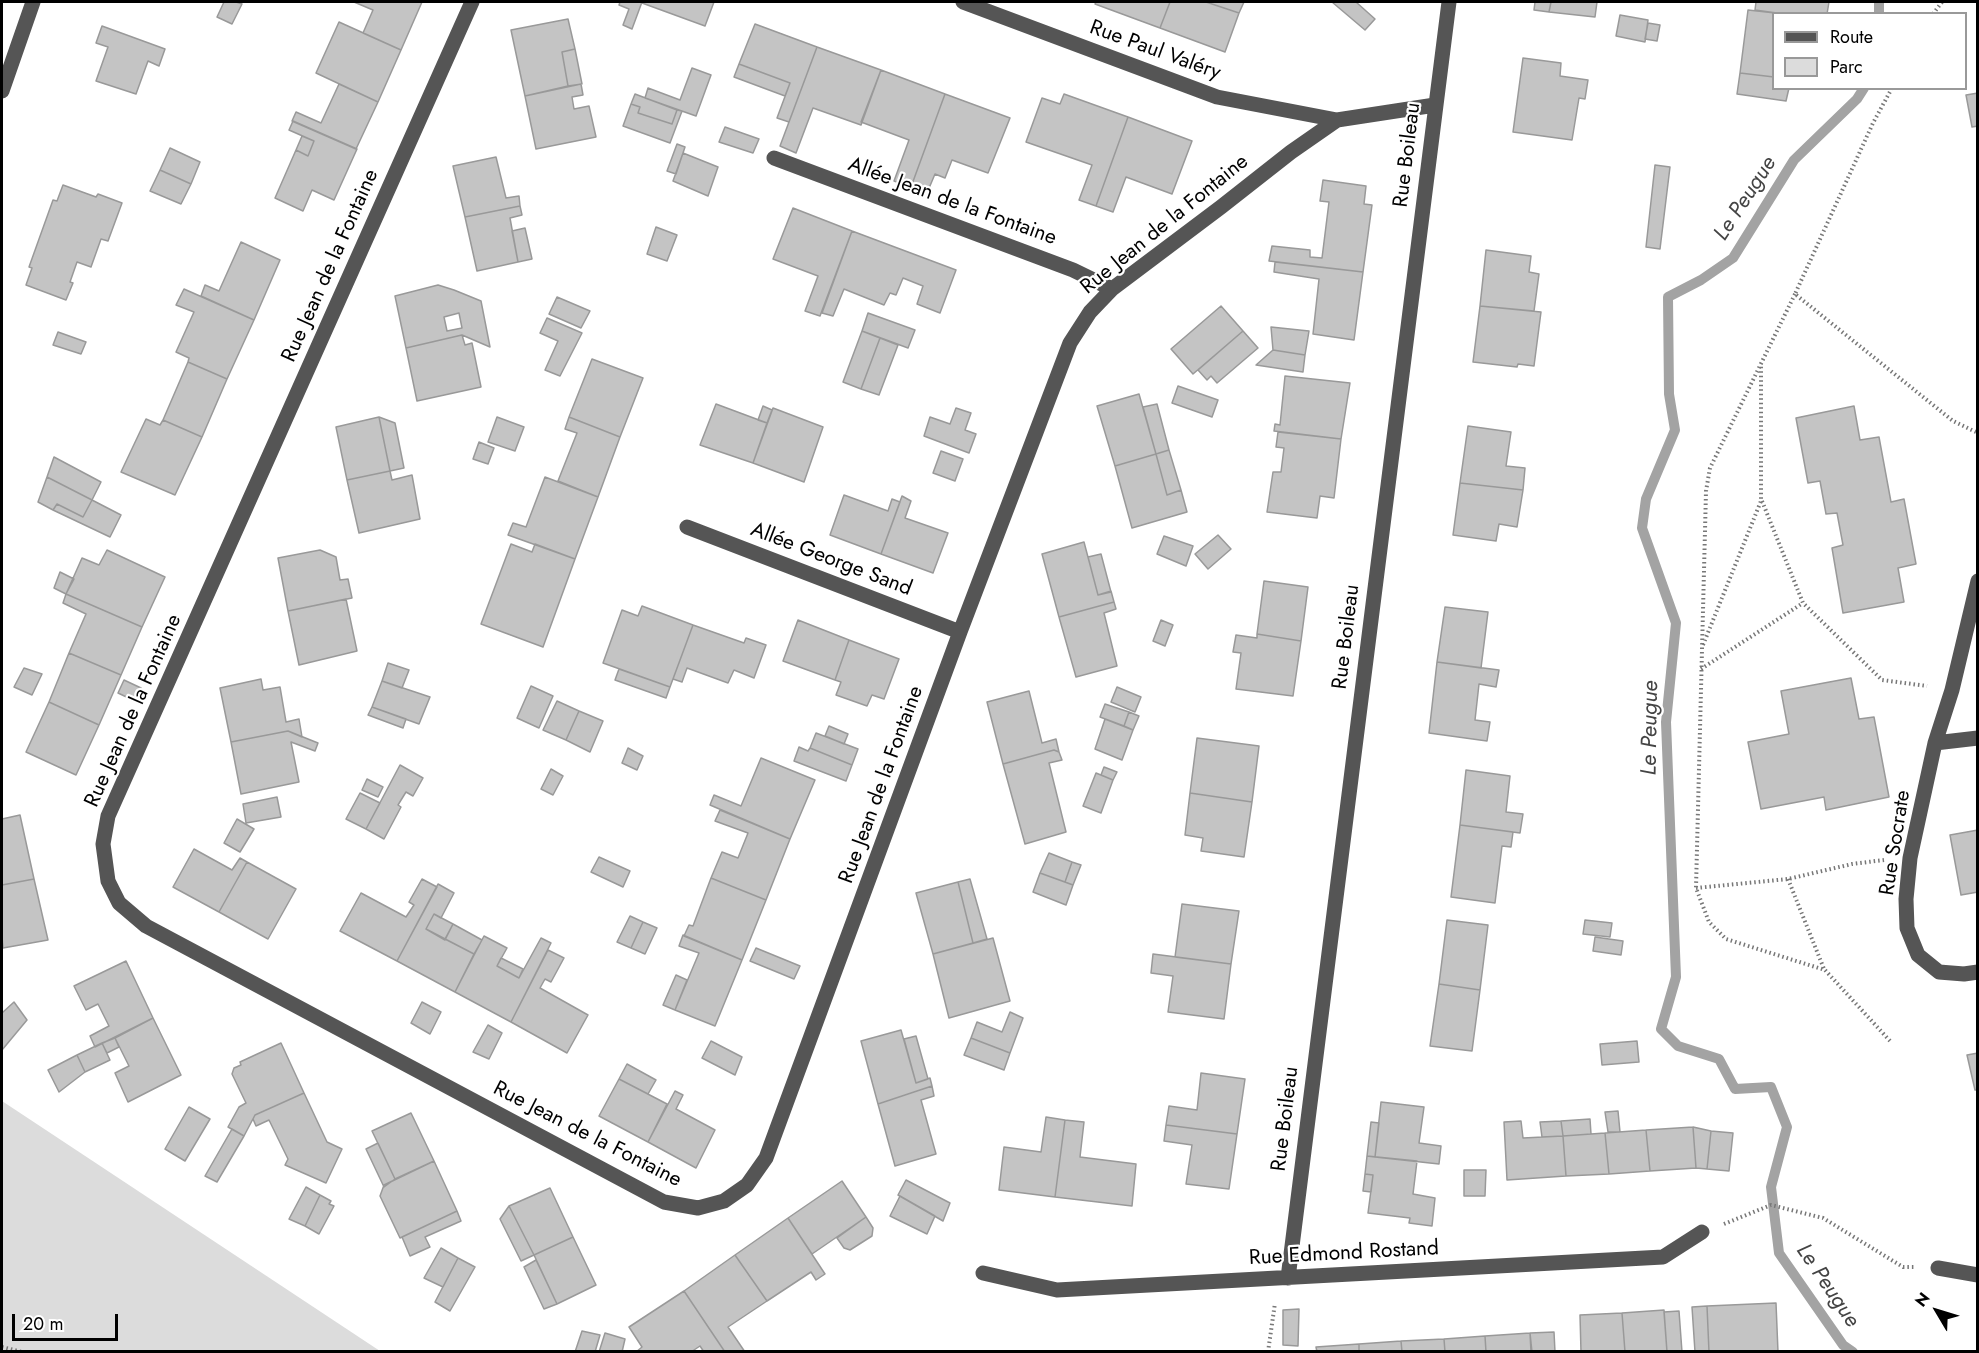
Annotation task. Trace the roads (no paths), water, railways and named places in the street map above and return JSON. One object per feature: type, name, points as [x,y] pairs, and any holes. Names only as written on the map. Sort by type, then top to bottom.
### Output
[{"type":"street","points":[[2,91],[33,2]]},
{"type":"street","name":"Rue Jean de la Fontaine","points":[[472,2],[108,816],[103,844],[108,881],[119,903],[146,926],[664,1202],[698,1208],[723,1201],[747,1185],[766,1158],[960,632],[1070,343],[1090,312],[1112,289],[1291,152],[1337,120],[1435,105]]},
{"type":"street","name":"Rue Paul Valéry","points":[[963,2],[1217,98],[1337,120]]},
{"type":"street","name":"Rue Boileau","points":[[1288,1278],[1449,2]]},
{"type":"street","name":"Allée Jean de la Fontaine","points":[[774,158],[1073,270],[1112,289]]},
{"type":"street","name":"Allée George Sand","points":[[687,527],[960,632]]},
{"type":"street","name":"Rue Socrate","points":[[1977,581],[1952,690],[1935,743],[1910,858],[1906,899],[1907,928],[1918,955],[1939,972],[1964,974],[1977,972]]},
{"type":"street","points":[[1935,743],[1977,738]]},
{"type":"street","name":"Rue Edmond Rostand","points":[[983,1273],[1057,1290],[1663,1257],[1702,1232]]},
{"type":"street","points":[[1938,1268],[1977,1275]]},
{"type":"waterway","name":"Le Peugue","points":[[1879,2],[1879,12]]},
{"type":"waterway","name":"Le Peugue","points":[[1853,1352],[1843,1345],[1779,1253],[1771,1187],[1787,1127],[1771,1087],[1735,1089],[1719,1059],[1678,1046],[1661,1029],[1676,977],[1666,722],[1676,623],[1642,528],[1646,499],[1675,430],[1669,394],[1668,297],[1701,280],[1733,258],[1794,160],[1857,99],[1863,90]]}]
